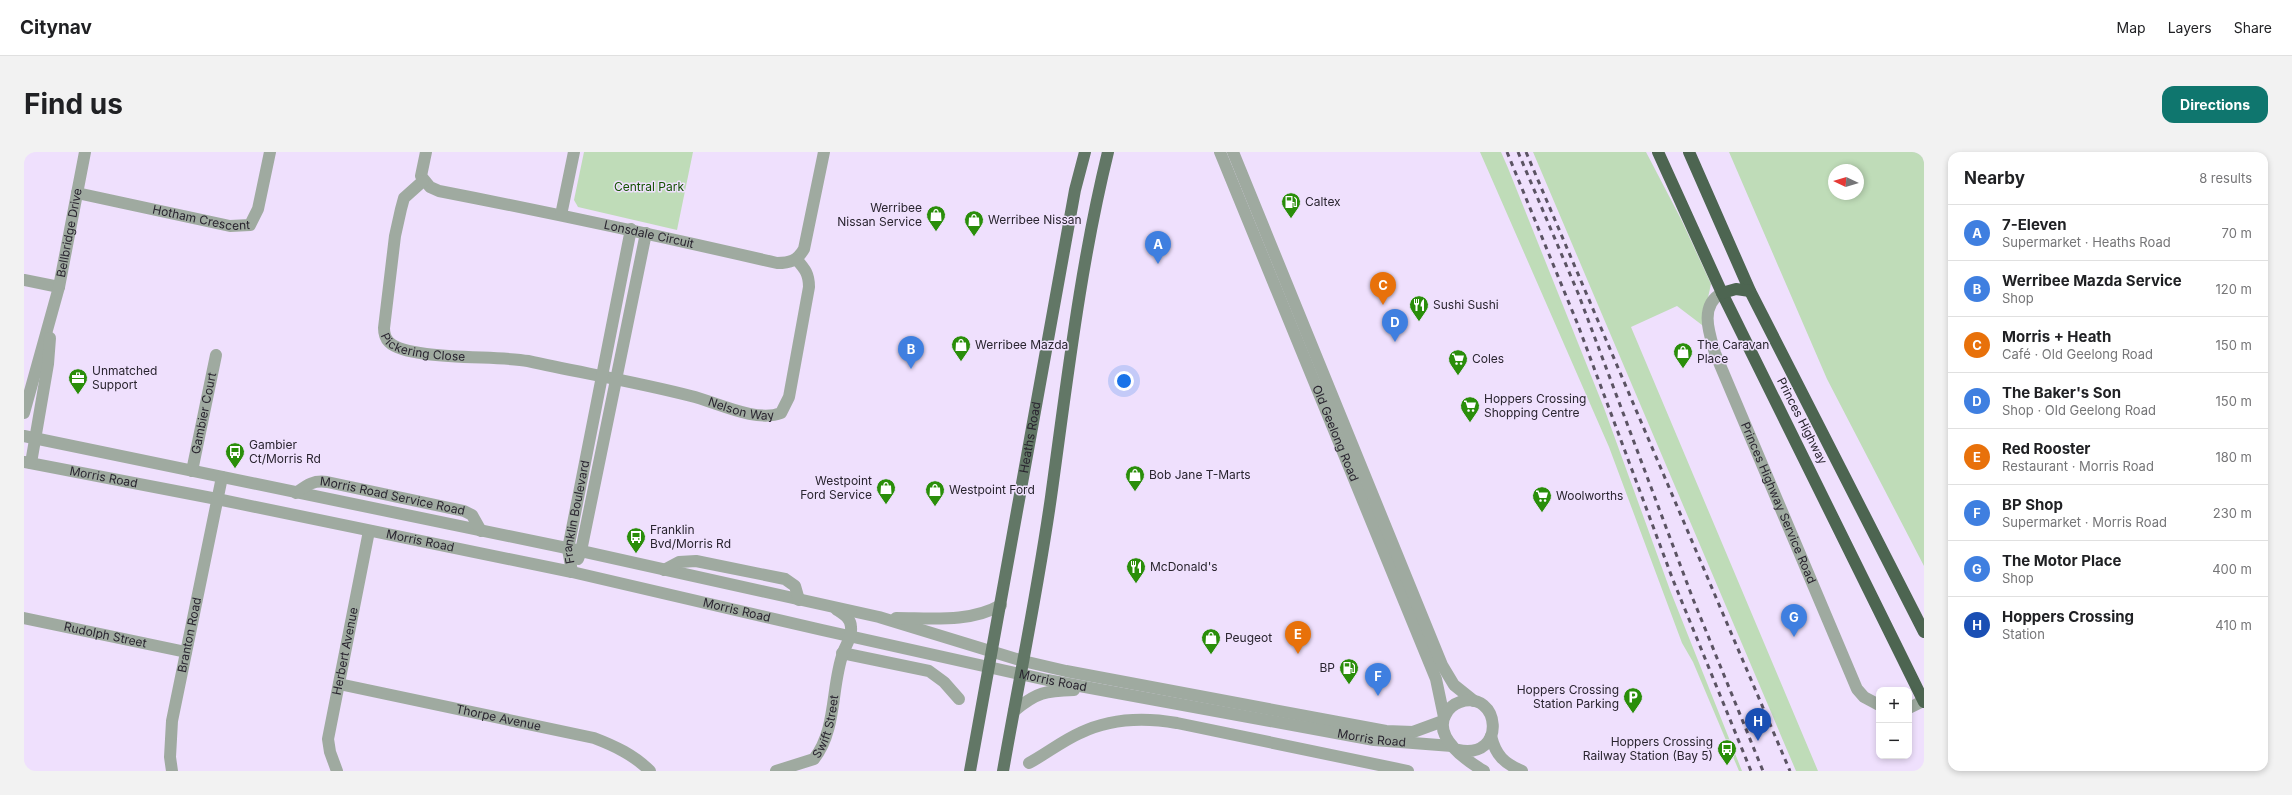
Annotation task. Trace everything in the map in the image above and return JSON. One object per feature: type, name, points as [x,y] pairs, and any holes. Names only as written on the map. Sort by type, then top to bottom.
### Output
[{"type":"highway","name":"Princes Highway","points":[[1658,152],[1722,293],[1924,701]]},
{"type":"highway","name":"Princes Highway","points":[[1689,152],[1750,292],[1924,632]]},
{"type":"highway","points":[[1722,293],[1736,289],[1750,292]]},
{"type":"main road","name":"Heaths Road","points":[[970,771],[1075,190],[1085,152]]},
{"type":"main road","name":"Heaths Road","points":[[1003,771],[1047,522],[1066,378],[1088,246],[1108,152]]},
{"type":"street","name":"Bellbridge Drive","points":[[24,413],[59,287],[85,152]]},
{"type":"street","name":"Hotham Crescent","points":[[77,193],[230,226],[250,225],[258,209],[270,152]]},
{"type":"street","points":[[423,181],[421,171],[426,152]]},
{"type":"street","points":[[561,215],[574,152]]},
{"type":"street","points":[[797,260],[804,249],[824,152]]},
{"type":"street","name":"Old Geelong Road","points":[[1226,152],[1242,190],[1289,289],[1436,679],[1440,692],[1444,719]]},
{"type":"street","name":"Lonsdale Circuit","points":[[423,181],[430,187],[439,190],[631,229],[776,263],[788,263],[797,260]]},
{"type":"street","name":"Pickering Close","points":[[423,181],[404,198],[395,236],[384,328],[384,335],[389,342],[399,347],[454,358],[514,358],[602,377]]},
{"type":"street","name":"Old Geelong Road","points":[[1242,190],[1277,294],[1442,665],[1454,685],[1474,701]]},
{"type":"street","name":"Franklin Boulevard","points":[[572,572],[568,549],[631,229]]},
{"type":"street","name":"Franklin Boulevard","points":[[572,572],[581,551],[646,233]]},
{"type":"street","name":"Nelson Way","points":[[602,377],[692,396],[731,409],[773,416],[781,413],[789,397],[809,287],[809,278],[806,270],[797,260]]},
{"type":"street","points":[[24,280],[59,287]]},
{"type":"street","points":[[1277,294],[1289,289]]},
{"type":"street","name":"Princes Highway Service Road","points":[[1722,293],[1716,296],[1708,309],[1707,322],[1715,353],[1857,689],[1864,697],[1876,703]]},
{"type":"street","name":"Bellbridge Drive","points":[[28,463],[30,437],[48,364],[52,314]]},
{"type":"street","points":[[612,324],[626,327]]},
{"type":"street","name":"Gambier Court","points":[[192,471],[216,355]]},
{"type":"street","name":"Morris Road","points":[[30,437],[581,551],[879,617],[1023,661],[1298,716],[1386,731],[1413,732],[1444,719]]},
{"type":"street","name":"Morris Road","points":[[28,463],[217,499],[572,572],[822,630],[1095,689],[1374,740],[1455,748]]},
{"type":"street","points":[[584,463],[598,466]]},
{"type":"street","name":"Branton Road","points":[[172,771],[170,757],[172,721],[222,477]]},
{"type":"street","name":"Morris Road Service Road","points":[[296,493],[310,483],[318,481],[327,482],[464,511],[472,515],[481,531]]},
{"type":"street","name":"Herbert Avenue","points":[[337,771],[330,752],[328,739],[369,531]]},
{"type":"street","points":[[664,570],[679,562],[696,561],[785,579],[795,586],[799,600]]},
{"type":"street","points":[[879,617],[958,617],[984,613],[1001,605]]},
{"type":"street","points":[[835,608],[848,618],[851,626],[851,636]]},
{"type":"street","name":"Rudolph Street","points":[[24,618],[186,652]]},
{"type":"street","points":[[822,630],[830,633],[835,638],[842,653],[929,671],[944,682],[959,699]]},
{"type":"street","name":"Swift Street","points":[[776,771],[814,759],[820,751],[824,741],[842,653],[851,636]]},
{"type":"street","name":"Thorpe Avenue","points":[[339,684],[594,738],[616,746],[641,761],[650,771]]},
{"type":"street","points":[[1014,710],[1036,694],[1049,691],[1095,689]]},
{"type":"street","points":[[1455,748],[1468,752],[1478,750],[1486,745],[1491,736],[1493,722],[1485,707],[1474,701],[1465,701],[1456,704],[1449,709],[1444,719],[1443,730],[1446,739],[1455,748],[1484,771]]},
{"type":"street","points":[[1912,707],[1924,701]]},
{"type":"street","name":"Morris Road","points":[[1029,763],[1079,733],[1116,721],[1138,719],[1177,723],[1408,771]]},
{"type":"street","points":[[1491,736],[1496,753],[1501,759],[1522,771]]},
{"type":"green space","name":"Central Park","points":[[584,152],[693,152],[677,230],[578,207],[574,200]]},
{"type":"green space","points":[[1480,152],[1501,152],[1508,168],[1604,408],[1670,590],[1742,771],[1739,771],[1693,662],[1682,643],[1609,447]]},
{"type":"green space","points":[[1533,152],[1646,152],[1681,219],[1711,284],[1702,325],[1677,306],[1631,327],[1818,771],[1796,771]]},
{"type":"green space","points":[[1729,152],[1924,152],[1924,566],[1827,379]]},
{"type":"railway","points":[[1507,152],[1578,325],[1673,580],[1751,771]]},
{"type":"railway","points":[[1518,152],[1578,293],[1693,599],[1763,771]]},
{"type":"railway","points":[[1526,152],[1790,771]]},
{"type":"place","name":"Caltex","points":[[1291,219]]},
{"type":"place","name":"Werribee Nissan Service","points":[[936,232]]},
{"type":"place","name":"Werribee Nissan","points":[[974,237]]},
{"type":"place","name":"7-Eleven","points":[[1158,264]]},
{"type":"place","name":"Morris + Heath","points":[[1383,305]]},
{"type":"place","name":"Sushi Sushi","points":[[1419,322]]},
{"type":"place","name":"The Baker's Son","points":[[1395,342]]},
{"type":"place","name":"Werribee Mazda","points":[[961,362]]},
{"type":"place","name":"Werribee Mazda Service","points":[[911,369]]},
{"type":"place","name":"The Caravan Place","points":[[1683,369]]},
{"type":"place","name":"Coles","points":[[1458,376]]},
{"type":"place","name":"Unmatched Support","points":[[78,395]]},
{"type":"place","name":"Hoppers Crossing Shopping Centre","points":[[1470,423]]},
{"type":"place","name":"Gambier Ct/Morris Rd","points":[[235,469]]},
{"type":"place","name":"Bob Jane T-Marts","points":[[1135,492]]},
{"type":"place","name":"Westpoint Ford Service","points":[[886,505]]},
{"type":"place","name":"Westpoint Ford","points":[[935,507]]},
{"type":"place","name":"Woolworths","points":[[1542,513]]},
{"type":"place","name":"Franklin Bvd/Morris Rd","points":[[636,554]]},
{"type":"place","name":"McDonald's","points":[[1136,584]]},
{"type":"place","name":"The Motor Place","points":[[1794,637]]},
{"type":"place","name":"Red Rooster","points":[[1298,654]]},
{"type":"place","name":"Peugeot","points":[[1211,655]]},
{"type":"place","name":"BP","points":[[1349,685]]},
{"type":"place","name":"BP Shop","points":[[1378,696]]},
{"type":"place","name":"Hoppers Crossing Station Parking","points":[[1633,714]]},
{"type":"place","name":"Hoppers Crossing","points":[[1758,741]]},
{"type":"place","name":"Hoppers Crossing Railway Station (Bay 5)","points":[[1727,766]]}]
